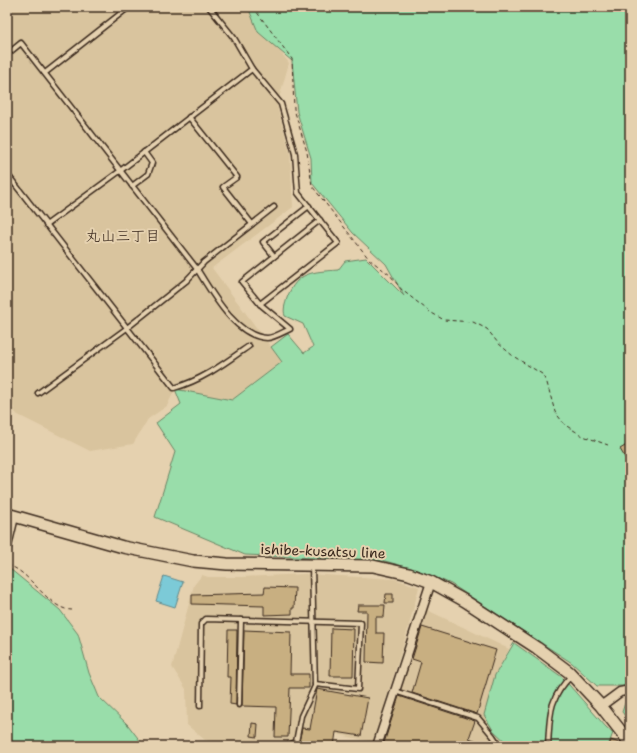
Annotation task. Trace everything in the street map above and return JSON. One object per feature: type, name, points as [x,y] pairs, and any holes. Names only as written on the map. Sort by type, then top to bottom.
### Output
[{"type":"main road","name":"ishibe-kusatsu line","points":[[11,516],[123,547],[193,561],[373,566],[391,569],[431,582],[537,648],[572,675],[601,706],[630,743]]},
{"type":"street","points":[[7,546],[11,516]]},
{"type":"street","points":[[377,746],[431,582]]},
{"type":"street","points":[[601,706],[620,692],[630,690]]},
{"type":"lane","points":[[46,73],[129,7]]},
{"type":"lane","points":[[209,7],[234,38],[252,69],[281,104],[295,154],[298,193],[338,243],[260,304]]},
{"type":"lane","points":[[7,48],[10,52],[21,43],[46,73],[197,269],[216,298],[238,326],[254,336],[269,338],[290,329],[260,304],[242,282],[320,220]]},
{"type":"lane","points":[[46,225],[120,171],[252,69]]},
{"type":"lane","points":[[189,117],[237,176],[223,187],[252,224]]},
{"type":"lane","points":[[132,186],[148,174],[152,163],[144,152]]},
{"type":"lane","points":[[7,174],[174,388],[194,382],[215,370],[249,346]]},
{"type":"lane","points":[[274,256],[263,242],[309,206]]},
{"type":"lane","points":[[38,393],[127,328],[186,281],[197,269],[274,207]]},
{"type":"lane","points":[[286,746],[296,742],[301,716],[315,684],[312,622],[312,565]]},
{"type":"lane","points":[[200,706],[201,624],[206,619],[361,623],[358,689],[315,684]]},
{"type":"lane","points":[[239,704],[241,620]]},
{"type":"lane","points":[[548,746],[551,704],[564,683],[572,675]]},
{"type":"lane","points":[[394,691],[478,718],[497,742],[496,746]]},
{"type":"path","points":[[254,7],[292,59],[294,109],[307,152],[312,186],[369,259],[390,275],[402,290],[430,312],[444,320],[473,322],[487,329],[513,356],[542,374],[555,412],[565,425],[583,436],[608,445]]},
{"type":"path","points":[[7,565],[20,572],[58,606],[66,610],[72,610]]},
{"type":"shaded area","points":[[7,7],[246,7],[289,63],[277,105],[290,153],[293,207],[212,268],[282,362],[232,400],[175,389],[167,406],[148,419],[133,444],[90,451],[18,415],[15,412],[13,405],[7,398]]},
{"type":"shaded area","points":[[7,400],[12,405],[14,414],[7,421]]},
{"type":"shaded area","points":[[305,574],[395,579],[419,587],[408,629],[373,742],[308,728],[305,746],[230,746],[205,740],[187,725],[186,689],[172,667],[194,585],[202,575],[208,577],[242,577]]},
{"type":"shaded area","points":[[425,609],[509,649],[495,675],[493,730],[510,746],[382,746]]},
{"type":"shaded area","points":[[314,735],[367,746],[311,746]]},
{"type":"green space","points":[[248,7],[567,7],[569,10],[575,7],[630,7],[630,686],[597,686],[572,663],[451,584],[423,572],[385,561],[245,555],[155,517],[175,452],[156,423],[181,404],[175,389],[232,400],[282,362],[271,347],[288,334],[304,353],[313,347],[303,324],[285,316],[284,311],[284,307],[291,289],[301,278],[307,275],[321,271],[338,270],[345,261],[366,258],[404,296],[386,264],[353,233],[312,183],[311,158],[297,112],[292,61],[258,32]]},
{"type":"green space","points":[[7,569],[10,569],[60,610],[78,634],[89,673],[99,697],[128,725],[144,746],[7,746]]},
{"type":"green space","points":[[514,643],[562,677],[613,733],[608,746],[554,746],[544,744],[543,746],[510,746],[493,730],[484,715],[495,675]]},
{"type":"green space","points":[[630,697],[630,722],[622,712],[625,703]]},
{"type":"water","points":[[164,576],[183,582],[175,607],[156,601]]},
{"type":"building","points":[[630,443],[630,466],[620,449]]},
{"type":"building","points":[[265,587],[295,588],[294,608],[292,608],[292,614],[264,615],[264,606],[192,604],[192,595],[264,593]]},
{"type":"building","points":[[386,594],[393,594],[393,603],[385,603]]},
{"type":"building","points":[[358,605],[385,605],[384,617],[376,617],[376,633],[384,633],[383,663],[366,662],[367,611],[357,611]]},
{"type":"building","points":[[422,627],[496,650],[477,714],[412,693],[421,662],[412,659]]},
{"type":"building","points":[[331,628],[354,629],[353,676],[330,676]]},
{"type":"building","points":[[228,630],[237,630],[236,705],[230,704],[231,677],[227,677]]},
{"type":"building","points":[[244,630],[291,632],[290,674],[309,674],[309,688],[290,688],[288,737],[275,737],[276,707],[242,706]]},
{"type":"building","points":[[317,689],[368,698],[361,736],[336,732],[334,746],[298,746],[302,728],[310,729]]},
{"type":"building","points":[[399,696],[475,721],[469,738],[491,746],[383,746]]},
{"type":"building","points":[[252,723],[258,724],[257,737],[251,736]]},
{"type":"building","points":[[611,740],[622,744],[623,746],[609,746]]},
{"type":"district","name":"丸山三丁目","points":[[123,236]]}]
